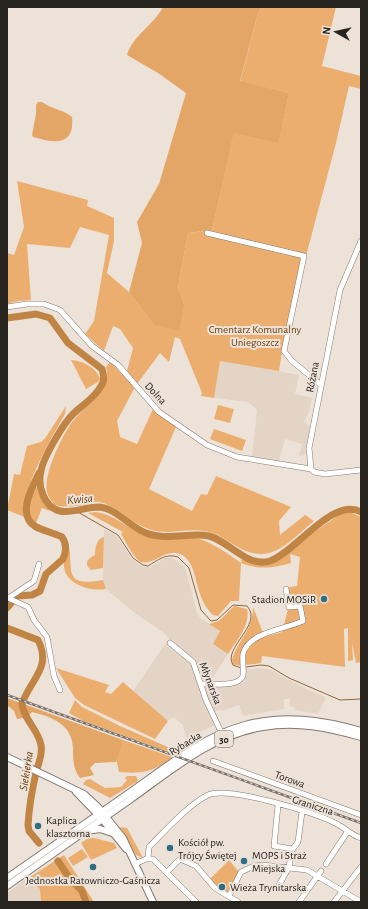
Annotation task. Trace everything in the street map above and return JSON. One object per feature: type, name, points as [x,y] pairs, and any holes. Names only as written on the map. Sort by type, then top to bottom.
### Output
[{"type":"main road","name":"Rybacka","points":[[103,815],[182,756],[253,723],[291,719],[325,722],[361,731]]},
{"type":"main road","name":"Rybacka","points":[[103,815],[114,811],[184,761],[223,736],[252,729],[287,725],[326,728],[361,737]]},
{"type":"main road","points":[[7,757],[41,772],[76,792],[84,794],[114,825],[123,838],[153,902]]},
{"type":"main road","points":[[76,792],[88,805],[103,815],[114,834],[130,853]]},
{"type":"main road","points":[[88,805],[91,814],[90,820]]},
{"type":"main road","points":[[114,811],[114,825]]},
{"type":"main road","name":"30","points":[[7,878],[90,820],[103,815]]},
{"type":"main road","name":"30","points":[[7,886],[85,832],[103,815]]},
{"type":"main road","points":[[85,832],[103,830],[114,834]]},
{"type":"street","points":[[207,233],[304,256],[284,351],[292,361],[321,385]]},
{"type":"street","name":"Różana","points":[[311,469],[309,448],[340,290],[361,242]]},
{"type":"street","name":"Dolna","points":[[7,307],[27,304],[44,304],[60,310],[92,346],[118,364],[159,412],[207,445],[237,457],[311,469]]},
{"type":"street","points":[[311,469],[314,472],[325,474],[361,470]]},
{"type":"street","points":[[39,564],[34,581],[10,599],[28,607],[34,620],[45,633],[54,676],[60,690]]},
{"type":"street","points":[[201,684],[236,682],[242,679],[244,672],[243,654],[246,646],[251,641],[274,629],[289,627],[303,621],[300,606],[289,607],[286,589]]},
{"type":"street","name":"Młynarska","points":[[170,643],[193,662],[206,700],[223,736]]},
{"type":"street","name":"Torowa","points":[[213,761],[361,813]]},
{"type":"street","name":"Graniczna","points":[[148,859],[148,850],[172,824],[210,794],[250,797],[278,805],[331,821],[361,838]]},
{"type":"street","points":[[278,805],[274,846],[293,849]]},
{"type":"street","points":[[278,887],[289,867],[293,849],[299,840],[302,812]]},
{"type":"street","points":[[326,864],[348,831]]},
{"type":"street","points":[[135,864],[148,859],[154,860],[196,902]]},
{"type":"street","points":[[167,872],[180,859],[196,866],[215,888],[238,902]]},
{"type":"street","points":[[229,896],[241,873],[245,870],[260,865],[304,868],[319,874],[361,902]]},
{"type":"street","points":[[334,902],[361,867]]},
{"type":"street","points":[[298,902],[319,874]]},
{"type":"shaded area","points":[[163,7],[262,7],[258,13],[240,81],[289,93],[279,143],[234,133],[212,230],[188,233],[178,288],[184,304],[179,331],[153,324],[129,292],[142,243],[137,222],[159,184],[186,93],[158,73],[127,55],[138,36],[154,20]]},
{"type":"shaded area","points":[[38,102],[42,102],[72,117],[70,134],[66,138],[48,141],[33,137],[36,105]]},
{"type":"shaded area","points":[[220,360],[299,375],[295,394],[312,398],[309,412],[304,421],[310,426],[305,455],[299,456],[302,444],[285,439],[279,460],[252,457],[257,410],[248,402],[214,398]]},
{"type":"shaded area","points":[[104,529],[117,536],[132,559],[143,567],[150,567],[165,558],[173,558],[185,567],[197,613],[200,618],[220,631],[213,644],[228,654],[212,679],[203,680],[193,659],[173,644],[164,633],[136,614],[106,589],[103,580]]},
{"type":"shaded area","points":[[167,641],[170,647],[190,662],[215,725],[186,738],[183,725],[174,717],[168,721],[133,691]]},
{"type":"shaded area","points":[[259,668],[269,669],[308,690],[326,697],[318,714],[295,710],[295,708],[290,706],[290,699],[284,699],[284,709],[243,716],[239,705],[214,712],[205,693],[205,687],[245,682],[244,670]]},
{"type":"shaded area","points":[[7,698],[123,740],[116,762],[95,763],[90,768],[94,775],[80,778],[74,764],[72,740],[65,727],[47,716],[32,712],[28,717],[17,719],[14,711],[7,705]]},
{"type":"shaded area","points":[[27,879],[40,889],[41,902],[7,902],[7,893]]},
{"type":"green space","name":"Cmentarz Komunalny Uniegoszcz","points":[[262,7],[336,7],[322,66],[361,76],[361,89],[349,86],[336,143],[284,339],[279,371],[220,361],[214,398],[201,396],[202,393],[180,339],[175,337],[169,362],[160,353],[137,384],[127,371],[133,348],[120,329],[113,326],[104,351],[85,334],[94,321],[109,235],[80,227],[70,248],[27,244],[31,300],[7,304],[7,253],[14,255],[24,227],[17,181],[88,200],[87,206],[114,218],[114,241],[107,273],[129,292],[153,324],[184,304],[178,288],[188,233],[212,230],[234,132],[279,142],[289,93],[240,82],[258,13]]},
{"type":"green space","points":[[71,360],[84,363],[92,368],[100,379],[98,382],[86,389]]},
{"type":"green space","points":[[110,362],[135,387],[117,421],[120,437],[137,444],[153,409],[176,427],[149,489],[192,511],[201,494],[207,495],[216,476],[291,507],[279,521],[280,535],[305,515],[314,521],[287,544],[269,553],[259,554],[248,552],[217,535],[208,532],[190,530],[162,532],[149,529],[136,523],[113,507],[99,502],[72,506],[55,505],[47,492],[48,476],[54,455],[73,421],[102,390],[107,376],[106,367]]},
{"type":"green space","points":[[218,405],[234,409],[230,423],[214,419]]},
{"type":"green space","points":[[66,406],[65,414],[45,450],[32,479],[27,493],[25,517],[7,510],[14,474],[20,475],[27,446],[41,442],[46,437]]},
{"type":"green space","points":[[214,429],[246,440],[242,451],[210,439]]},
{"type":"green space","points":[[34,486],[38,488],[42,501],[50,508],[50,511],[42,508],[36,523],[51,529],[36,524],[29,514],[28,501]]},
{"type":"green space","points":[[95,512],[110,516],[145,536],[162,539],[184,537],[196,538],[223,550],[241,563],[239,601],[231,601],[218,616],[213,615],[203,600],[193,570],[186,558],[180,554],[173,553],[149,562],[138,560],[121,534],[123,532],[88,513]]},
{"type":"green space","name":"Stadion MOSiR","points":[[343,512],[350,512],[361,517],[361,662],[356,663],[352,643],[353,660],[348,661],[348,628],[344,629],[345,667],[262,656],[261,663],[245,665],[247,650],[255,641],[282,632],[288,609],[285,588],[297,586],[300,557],[290,554],[291,563],[272,567],[254,567],[241,563],[242,559],[263,564],[274,562]]},
{"type":"green space","points":[[65,536],[69,546],[71,571],[74,577],[79,581],[88,582],[103,580],[106,589],[99,590],[84,587],[71,580],[67,575],[64,569],[66,546]]},
{"type":"green space","points":[[104,537],[103,568],[91,570],[87,566],[87,561],[95,555],[99,540]]},
{"type":"green space","points":[[234,606],[247,609],[248,615],[242,633],[228,654],[213,644],[220,631],[209,624],[219,621]]},
{"type":"green space","points":[[253,607],[263,633],[247,643],[241,666],[233,664],[232,660],[238,646],[251,622]]},
{"type":"green space","points":[[56,668],[109,685],[105,692],[111,694],[123,682],[168,721],[155,739],[84,705],[75,698]]},
{"type":"green space","points":[[75,700],[82,707],[120,726],[179,752],[175,754],[83,721],[69,713]]},
{"type":"green space","points":[[123,740],[172,757],[159,766],[147,771],[134,773],[119,772],[116,758]]},
{"type":"green space","points":[[127,776],[136,776],[138,781],[110,798],[83,784],[86,780],[90,779],[105,788],[121,787],[127,780],[125,778]]},
{"type":"green space","points":[[118,827],[127,828],[143,858],[136,855]]},
{"type":"green space","points":[[90,837],[114,843],[117,848],[91,860],[81,843]]},
{"type":"green space","points":[[82,849],[88,857],[73,866],[68,858]]},
{"type":"green space","points":[[64,855],[94,902],[41,902],[40,889],[27,879]]},
{"type":"green space","points":[[229,860],[239,872],[227,893],[221,891],[210,879]]},
{"type":"waterway","name":"Kwisa","points":[[7,318],[36,314],[50,318],[68,343],[102,369],[103,373],[103,382],[98,390],[92,398],[64,425],[45,458],[40,477],[41,489],[48,504],[54,509],[68,512],[99,507],[105,508],[146,533],[162,536],[209,536],[254,561],[262,562],[270,561],[280,556],[326,518],[338,512],[350,509],[361,512]]},
{"type":"waterway","name":"Siekierka","points":[[7,608],[17,596],[32,595],[40,591],[46,574],[63,559],[65,554],[66,548],[62,537],[36,527],[30,522],[27,516],[27,501],[39,473]]},
{"type":"waterway","points":[[76,511],[118,535],[133,558],[143,565],[148,566],[159,559],[170,556],[178,557],[189,568],[201,610],[211,621],[217,620],[233,605],[247,606],[251,613],[250,620],[247,628],[233,651],[231,658],[233,665],[241,668]]},
{"type":"waterway","name":"Siekierka","points":[[7,628],[38,640],[42,649],[43,657],[40,671],[24,699]]},
{"type":"waterway","points":[[246,667],[261,665],[269,666],[289,678],[340,700],[361,699]]},
{"type":"waterway","name":"Siekierka","points":[[22,703],[25,714],[37,734],[41,745],[41,756],[32,792],[28,825],[29,831],[39,843]]},
{"type":"waterway","name":"Siekierka","points":[[58,861],[68,876],[82,891],[86,902]]},
{"type":"railway","points":[[7,695],[361,823]]},
{"type":"place","name":"Stadion MOSiR","points":[[324,599]]},
{"type":"place","name":"Kaplica klasztorna","points":[[38,826]]},
{"type":"place","name":"Kościół pw. Trójcy Świętej","points":[[170,848]]},
{"type":"place","name":"MOPS i Straż Miejska","points":[[244,861]]},
{"type":"place","name":"Jednostka Ratowniczo-Gaśnicza","points":[[93,867]]},
{"type":"place","name":"Wieża Trynitarska","points":[[222,887]]}]
